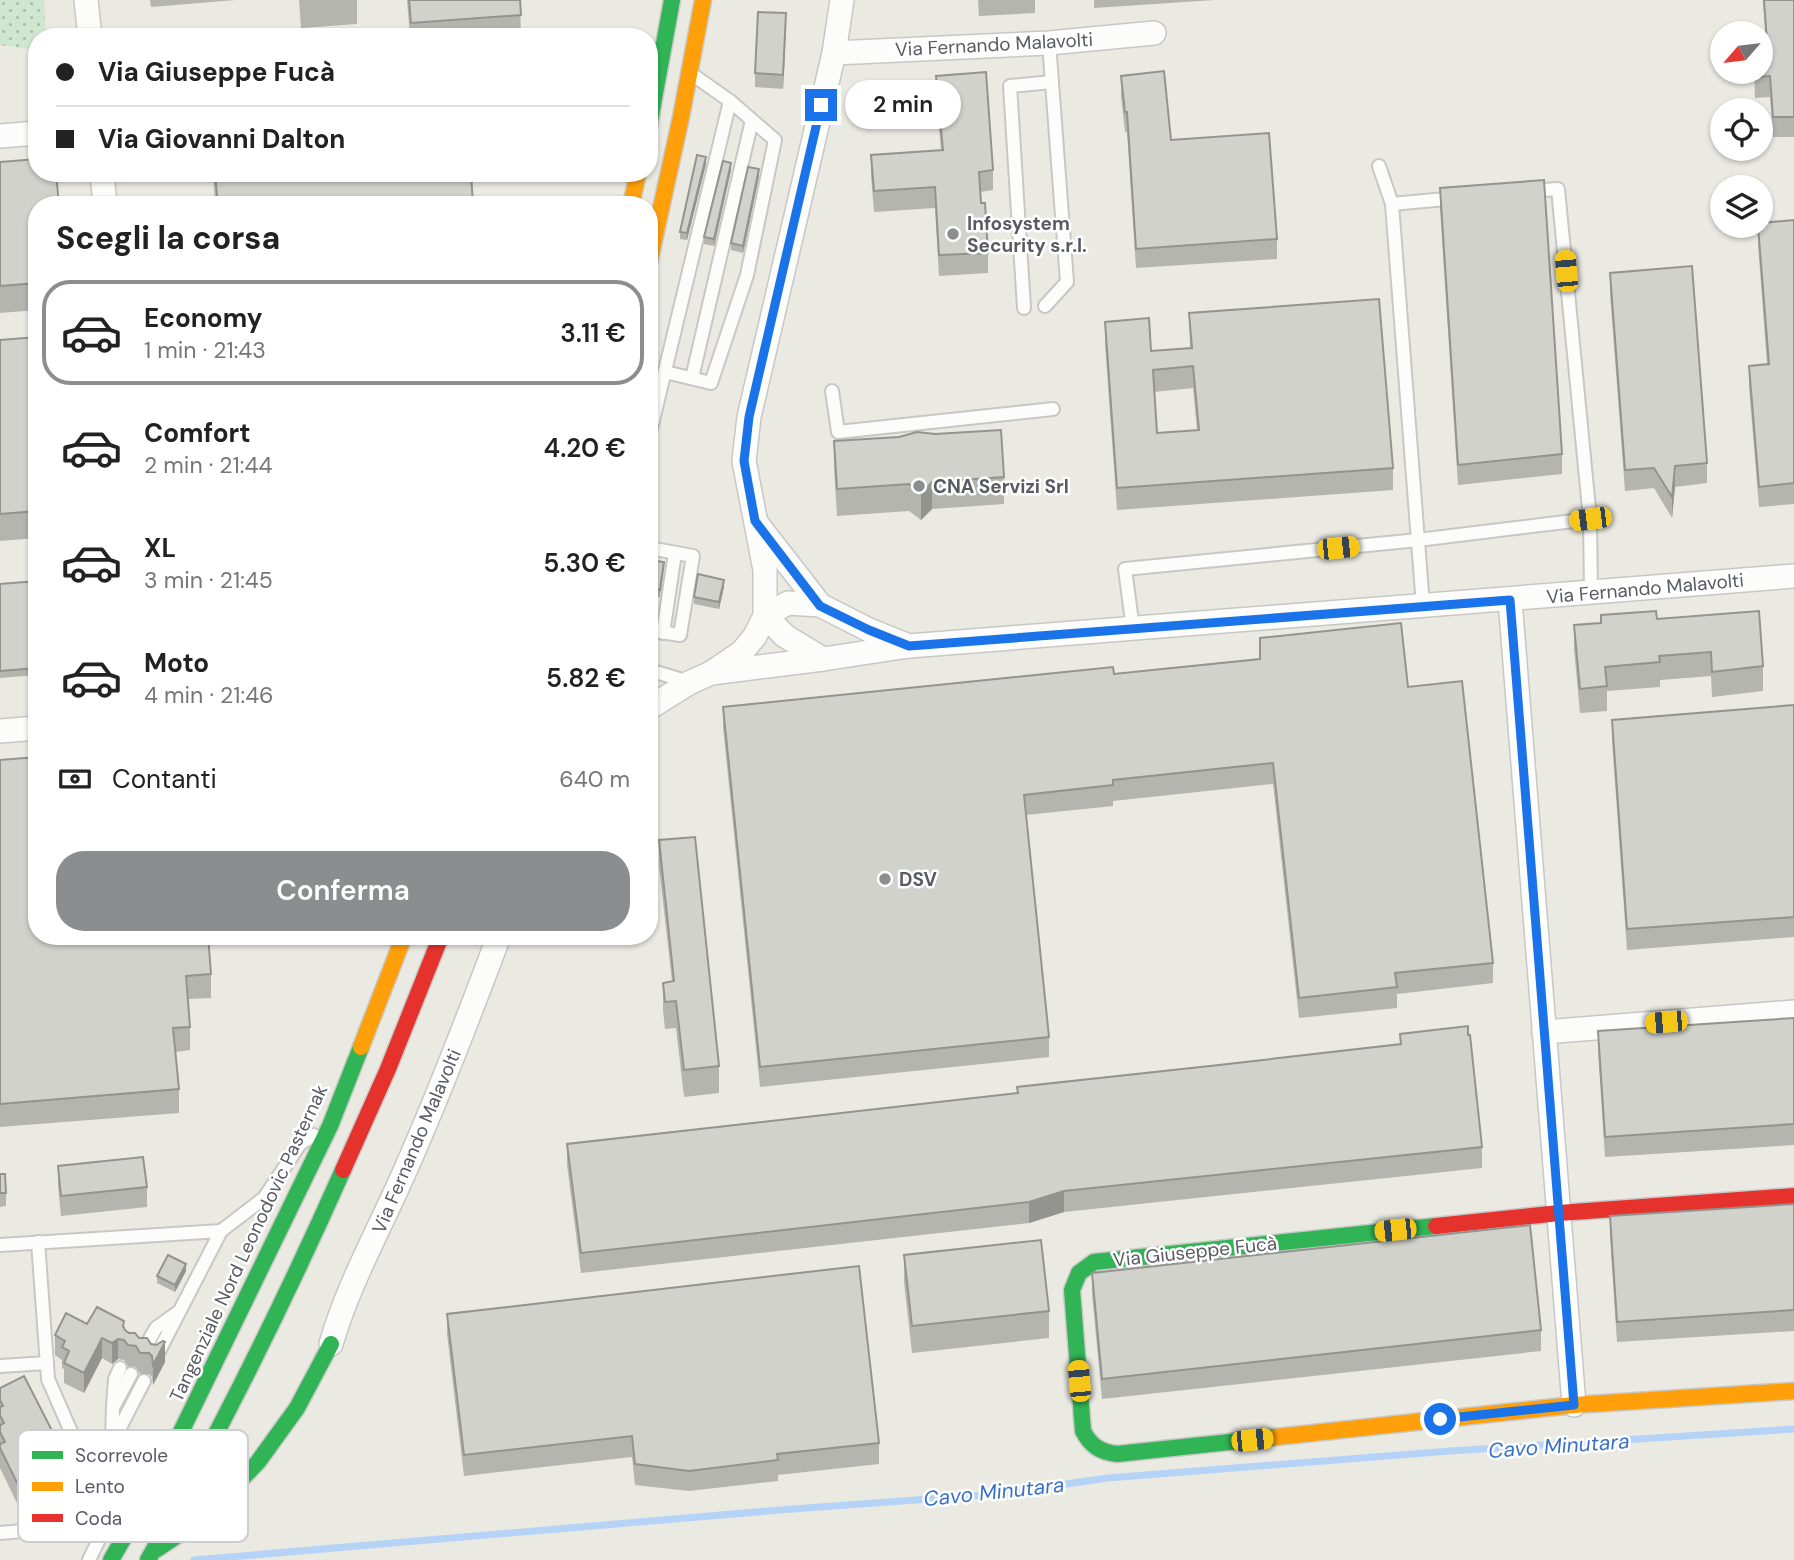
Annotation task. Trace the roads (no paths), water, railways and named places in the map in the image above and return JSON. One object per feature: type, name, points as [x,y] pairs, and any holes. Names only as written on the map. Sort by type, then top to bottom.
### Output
[{"type":"main road","points":[[658,76],[672,0]]},
{"type":"main road","points":[[658,221],[703,0]]},
{"type":"main road","name":"Tangenziale Nord Leonodovic Pasternak","points":[[181,1430],[330,1126],[400,945]]},
{"type":"main road","points":[[219,1430],[360,1134],[438,945]]},
{"type":"main road","name":"Via Giuseppe Fucà","points":[[1794,1196],[1559,1213],[1094,1262],[1082,1268],[1074,1279],[1072,1290],[1083,1431],[1097,1450],[1107,1454],[1574,1405],[1794,1391]]},
{"type":"main road","points":[[248,1472],[297,1408],[331,1344]]},
{"type":"main road","name":"Tangenziale Nord Leonodovic Pasternak","points":[[111,1560],[121,1542]]},
{"type":"main road","points":[[150,1556],[170,1542]]},
{"type":"street","points":[[86,0],[89,28]]},
{"type":"street","points":[[823,659],[785,636],[765,616],[765,570],[744,461],[749,417],[834,53],[842,0]]},
{"type":"street","name":"Via Fernando Malavolti","points":[[834,53],[1049,43],[1154,33]]},
{"type":"street","points":[[0,136],[28,134]]},
{"type":"street","name":"Via Fernando Malavolti","points":[[755,521],[820,606]]},
{"type":"street","name":"Via Fernando Malavolti","points":[[711,673],[909,646],[1794,576]]},
{"type":"street","points":[[1510,600],[1574,1405]]},
{"type":"street","name":"Via Fernando Malavolti","points":[[658,703],[742,653],[765,616],[788,603],[820,606],[909,646]]},
{"type":"street","points":[[0,731],[28,729]]},
{"type":"street","name":"Via Fernando Malavolti","points":[[331,1344],[340,1311],[404,1172],[496,945]]},
{"type":"street","points":[[1544,1032],[1794,1012]]},
{"type":"lane","points":[[1045,306],[1067,282],[1049,43]]},
{"type":"lane","points":[[665,372],[711,383],[747,275],[775,140],[730,101],[690,73]]},
{"type":"lane","points":[[1024,308],[1010,86],[1052,82]]},
{"type":"lane","points":[[658,401],[730,101]]},
{"type":"lane","points":[[692,378],[752,120]]},
{"type":"lane","points":[[1379,166],[1392,204],[1423,606]]},
{"type":"lane","points":[[1517,192],[1558,189],[1590,519],[1591,592]]},
{"type":"lane","points":[[1392,204],[1475,196]]},
{"type":"lane","points":[[832,391],[838,432],[1053,409]]},
{"type":"lane","points":[[1133,629],[1125,569],[1418,540],[1590,519]]},
{"type":"lane","points":[[658,550],[675,553],[663,633],[658,632]]},
{"type":"lane","points":[[658,673],[690,683]]},
{"type":"lane","points":[[156,1357],[220,1231],[264,1198],[300,1144],[330,1126]]},
{"type":"lane","points":[[0,1245],[220,1231]]},
{"type":"lane","points":[[38,1242],[48,1378],[70,1430]]},
{"type":"lane","points":[[138,1348],[156,1328],[180,1311]]},
{"type":"lane","points":[[0,1366],[47,1363]]},
{"type":"lane","points":[[112,1430],[115,1379],[126,1371]]},
{"type":"lane","points":[[119,1430],[144,1381]]},
{"type":"lane","points":[[0,1533],[18,1531]]},
{"type":"lane","points":[[89,1560],[98,1542]]},
{"type":"waterway","name":"Cavo Minutara","points":[[194,1560],[996,1494],[1108,1478],[1450,1451],[1794,1429]]},
{"type":"place","name":"Infosystem Security s.r.l.","points":[[953,234]]},
{"type":"place","name":"CNA Servizi Srl","points":[[919,486]]},
{"type":"place","name":"DSV","points":[[885,879]]}]
